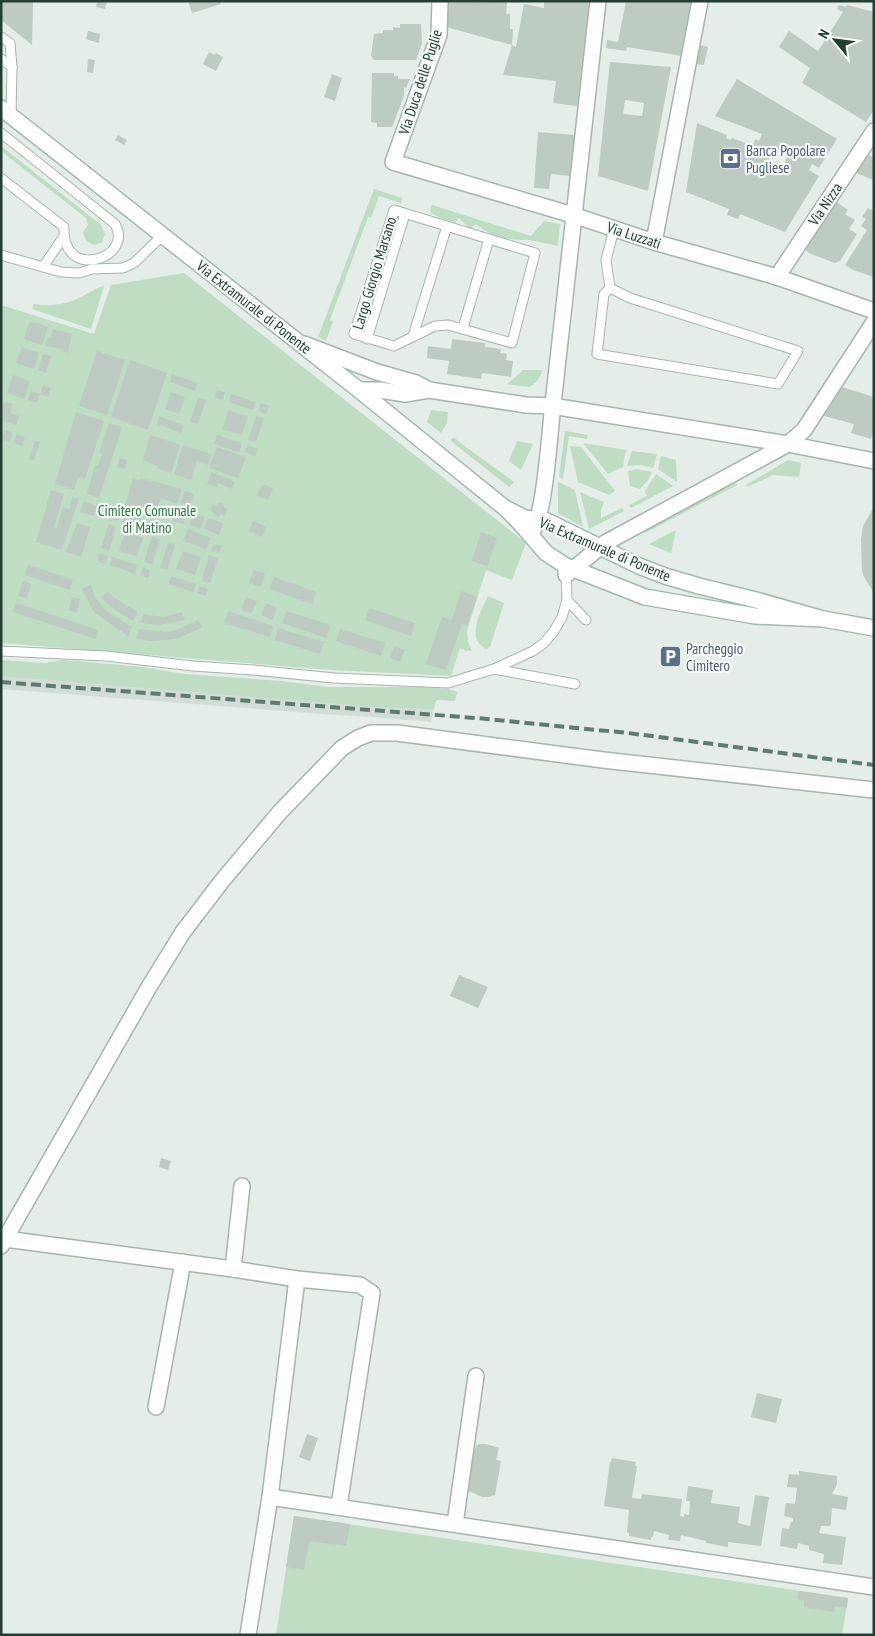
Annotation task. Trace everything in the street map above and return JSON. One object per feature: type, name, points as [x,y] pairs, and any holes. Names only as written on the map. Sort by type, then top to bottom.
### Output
[{"type":"street","name":"Via Duca delle Puglie","points":[[393,162],[439,35],[440,1]]},
{"type":"street","points":[[529,533],[539,520],[576,216],[598,1]]},
{"type":"street","points":[[654,242],[700,1]]},
{"type":"street","name":"Via Extramurale di Ponente","points":[[6,112],[360,390],[505,508],[546,553],[566,566],[571,572],[645,598],[754,616],[823,620],[874,628]]},
{"type":"street","name":"Via Nizza","points":[[777,276],[874,131]]},
{"type":"street","name":"Via Luzzati","points":[[393,162],[576,216],[654,242],[777,276],[874,311]]},
{"type":"street","points":[[571,572],[605,543],[788,444],[804,430],[874,322]]},
{"type":"street","points":[[300,343],[364,368],[416,383],[429,390]]},
{"type":"street","points":[[342,377],[354,368],[364,368]]},
{"type":"street","points":[[360,390],[380,390],[405,394],[429,390],[509,402],[552,406],[788,444],[874,461]]},
{"type":"street","name":"Via Extramurale di Ponente","points":[[505,508],[524,518],[547,521],[639,566],[665,576],[823,620]]},
{"type":"street","points":[[339,1506],[372,1293],[360,1285],[183,1262],[3,1243],[149,987],[183,932],[279,812],[342,748],[371,732],[397,733],[603,760],[874,790]]},
{"type":"street","points":[[233,1269],[242,1186]]},
{"type":"street","points":[[156,1407],[183,1262]]},
{"type":"street","points":[[248,1635],[270,1497],[297,1278]]},
{"type":"street","points":[[455,1524],[476,1376]]},
{"type":"street","points":[[270,1497],[874,1587]]},
{"type":"lane","points":[[1,37],[10,43],[12,67],[6,112]]},
{"type":"lane","points":[[1,59],[12,67]]},
{"type":"lane","points":[[1,133],[115,224],[118,236],[112,250],[79,273],[61,272],[1,255]]},
{"type":"lane","points":[[1,178],[64,227],[64,236],[70,251],[90,265],[123,268],[134,263],[163,235]]},
{"type":"lane","name":"Largo Giorgio Marsano","points":[[394,210],[447,226],[535,253],[512,343],[448,325],[435,326],[394,346],[354,334],[394,210]]},
{"type":"lane","name":"Largo Giorgio Marsano","points":[[367,339],[405,214]]},
{"type":"lane","points":[[413,336],[447,226]]},
{"type":"lane","points":[[610,288],[606,260],[614,229]]},
{"type":"lane","points":[[43,266],[64,236]]},
{"type":"lane","points":[[463,328],[489,239]]},
{"type":"lane","points":[[610,288],[630,298],[798,351],[778,384],[597,354],[604,294],[610,288]]},
{"type":"lane","points":[[1,651],[106,656],[193,666],[334,678],[448,683],[494,669],[532,651],[544,643],[562,617],[568,600],[571,572]]},
{"type":"lane","points":[[568,600],[586,620]]},
{"type":"lane","points":[[494,669],[575,684]]},
{"type":"shaded area","points":[[1,667],[436,700],[431,722],[335,715],[1,689]]},
{"type":"green space","points":[[1,146],[101,225],[105,234],[102,242],[94,245],[86,241],[83,232],[88,225],[86,218],[1,151]]},
{"type":"green space","points":[[374,189],[402,198],[401,203],[379,196],[371,218],[368,217],[330,320],[333,321],[326,341],[318,337]]},
{"type":"green space","points":[[432,205],[531,236],[544,221],[560,224],[558,246],[531,240],[500,237],[476,224],[470,229],[459,218],[454,223],[430,212]]},
{"type":"green space","name":"Cimitero Comunale di Matino","points":[[184,273],[526,543],[512,580],[486,570],[467,631],[468,642],[472,651],[460,648],[451,676],[331,670],[1,643],[1,305],[94,334],[111,285]]},
{"type":"green space","points":[[104,286],[91,329],[32,309],[34,304],[55,305],[70,302]]},
{"type":"green space","points":[[523,370],[542,370],[538,380],[529,387],[507,384]]},
{"type":"green space","points":[[431,410],[448,412],[447,423],[441,433],[427,422]]},
{"type":"green space","points":[[565,431],[588,435],[587,439],[569,436],[563,479],[559,477]]},
{"type":"green space","points":[[455,438],[514,482],[509,487],[451,441],[451,439]]},
{"type":"green space","points":[[517,441],[533,444],[521,470],[509,461]]},
{"type":"green space","points":[[583,443],[627,450],[623,467],[608,474]]},
{"type":"green space","points":[[570,446],[581,447],[615,491],[609,495],[578,482]]},
{"type":"green space","points":[[632,451],[657,454],[653,468],[641,465],[627,466]]},
{"type":"green space","points":[[661,456],[676,460],[677,482],[658,469]]},
{"type":"green space","points":[[788,460],[801,463],[799,477],[773,475],[747,487],[746,485]]},
{"type":"green space","points":[[637,469],[652,472],[649,479],[640,489],[630,486],[628,471]]},
{"type":"green space","points":[[656,474],[673,486],[631,508],[629,505],[647,496],[645,491]]},
{"type":"green space","points":[[558,482],[575,490],[583,527],[558,513]]},
{"type":"green space","points":[[736,482],[737,485],[645,533],[643,530]]},
{"type":"green space","points":[[580,492],[604,502],[601,518],[622,508],[624,511],[589,529]]},
{"type":"green space","points":[[676,530],[671,553],[649,544]]},
{"type":"green space","points":[[488,596],[504,603],[490,647],[486,649],[476,638],[476,624]]},
{"type":"green space","points":[[1,660],[45,663],[62,660],[327,687],[423,687],[449,689],[457,692],[455,701],[436,700],[434,709],[375,707],[1,676]]},
{"type":"green space","points":[[294,1516],[848,1598],[842,1635],[276,1635]]},
{"type":"building","points":[[1,1],[33,2],[32,45],[1,20]]},
{"type":"building","points":[[97,1],[107,1],[105,9],[96,7]]},
{"type":"building","points":[[188,1],[220,1],[221,4],[192,13]]},
{"type":"building","points":[[544,1],[590,1],[577,106],[553,103],[556,81],[503,75],[512,45],[516,47],[524,4],[544,8]]},
{"type":"building","points":[[626,1],[692,1],[682,56],[627,47],[626,51],[606,48],[607,40],[618,42]]},
{"type":"building","points":[[507,2],[506,14],[510,14],[510,29],[513,29],[512,45],[446,27],[447,3]]},
{"type":"building","points":[[839,5],[846,7],[847,5],[874,12],[874,110],[866,122],[802,83],[810,68],[779,47],[789,31],[818,51],[843,12],[837,9]]},
{"type":"building","points":[[400,24],[421,24],[422,43],[416,60],[374,60],[371,56],[374,34],[383,33],[383,30],[393,30],[393,27],[400,28]]},
{"type":"building","points":[[88,31],[100,34],[99,43],[86,39]]},
{"type":"building","points":[[700,45],[708,47],[704,65],[696,64]]},
{"type":"building","points":[[209,52],[223,57],[216,71],[203,64]]},
{"type":"building","points":[[88,59],[95,60],[93,73],[87,72]]},
{"type":"building","points":[[610,62],[671,67],[648,191],[598,176]],"holes":[[[625,100],[644,103],[642,116],[623,114]]]},
{"type":"building","points":[[372,73],[394,73],[394,76],[398,76],[398,79],[410,79],[406,88],[404,87],[404,96],[392,127],[377,127],[377,123],[371,122]]},
{"type":"building","points":[[332,74],[342,78],[335,101],[324,97]]},
{"type":"building","name":"Banca Popolare Pugliese","points":[[737,79],[837,139],[819,168],[812,164],[809,170],[819,176],[785,232],[740,214],[738,219],[727,215],[729,209],[686,192],[697,123],[727,135],[726,138],[730,140],[732,138],[753,146],[755,139],[759,141],[762,134],[715,116]],"holes":[[[774,148],[788,154],[782,170],[767,163]]]},
{"type":"building","points":[[538,132],[575,135],[570,176],[551,174],[549,189],[534,188]]},
{"type":"building","points":[[118,135],[127,140],[124,145],[115,140]]},
{"type":"building","points":[[865,153],[874,158],[874,180],[853,172]]},
{"type":"building","points":[[835,201],[848,210],[845,214],[855,220],[849,229],[857,234],[840,261],[835,263],[809,253],[803,247]]},
{"type":"building","points":[[868,208],[874,211],[874,277],[853,270],[845,265],[867,230],[861,226],[866,219],[862,217]]},
{"type":"building","points":[[30,321],[48,327],[42,345],[24,339]]},
{"type":"building","points":[[53,329],[72,334],[68,353],[63,351],[64,349],[45,346],[48,337],[51,338]]},
{"type":"building","points":[[452,339],[485,343],[485,347],[501,349],[500,353],[507,354],[506,360],[513,361],[511,377],[482,373],[481,379],[447,374],[449,361],[427,358],[428,346],[451,349]]},
{"type":"building","points":[[22,347],[39,353],[34,369],[16,363]]},
{"type":"building","points":[[97,351],[125,360],[107,415],[79,406]]},
{"type":"building","points":[[43,354],[51,356],[46,373],[38,370]]},
{"type":"building","points":[[130,360],[167,373],[148,430],[111,417]]},
{"type":"building","points":[[172,374],[197,383],[195,391],[170,382]]},
{"type":"building","points":[[13,375],[30,381],[24,399],[7,393]]},
{"type":"building","points":[[43,385],[51,388],[48,397],[40,394]]},
{"type":"building","points":[[842,387],[874,397],[874,431],[871,439],[851,433],[854,424],[824,416]]},
{"type":"building","points":[[217,390],[225,392],[223,400],[215,398]]},
{"type":"building","points":[[31,391],[40,394],[37,403],[28,400]]},
{"type":"building","points":[[171,392],[185,397],[179,414],[165,409]]},
{"type":"building","points":[[231,394],[255,402],[253,410],[229,402]]},
{"type":"building","points":[[198,397],[206,400],[198,424],[190,422]]},
{"type":"building","points":[[4,402],[13,404],[10,413],[19,416],[16,425],[1,420]]},
{"type":"building","points":[[261,403],[269,406],[266,414],[258,411]]},
{"type":"building","points":[[228,410],[248,417],[242,435],[223,429]]},
{"type":"building","points":[[76,412],[104,421],[85,479],[78,477],[74,490],[55,484]]},
{"type":"building","points":[[159,416],[183,425],[181,433],[157,424]]},
{"type":"building","points":[[256,416],[264,418],[256,442],[248,440]]},
{"type":"building","points":[[109,423],[122,427],[99,498],[87,494],[95,465],[98,465],[102,454],[99,453]]},
{"type":"building","points":[[5,430],[13,433],[10,442],[2,439]]},
{"type":"building","points":[[16,434],[25,437],[22,446],[13,443]]},
{"type":"building","points":[[150,435],[180,445],[171,473],[143,460]]},
{"type":"building","points":[[217,435],[242,443],[239,452],[214,444]]},
{"type":"building","points":[[35,441],[40,442],[34,460],[29,459]]},
{"type":"building","points":[[183,445],[211,454],[208,465],[197,461],[191,480],[174,474]]},
{"type":"building","points":[[247,445],[258,449],[255,456],[245,452]]},
{"type":"building","points":[[217,447],[246,457],[238,478],[209,468]]},
{"type":"building","points":[[120,458],[127,460],[125,469],[117,467]]},
{"type":"building","points":[[212,472],[235,482],[232,489],[218,483],[217,487],[207,484]]},
{"type":"building","points":[[133,478],[139,480],[140,478],[182,489],[177,504],[161,498],[154,516],[125,506]]},
{"type":"building","points":[[262,484],[273,488],[268,500],[257,496]]},
{"type":"building","points":[[51,490],[64,494],[54,527],[57,528],[63,507],[69,510],[73,497],[79,499],[62,550],[36,542]]},
{"type":"building","points":[[185,491],[194,494],[190,506],[180,503]]},
{"type":"building","points":[[84,501],[98,506],[94,516],[80,512]]},
{"type":"building","points":[[220,502],[228,509],[225,516],[221,514],[218,517],[210,510],[213,504],[216,506]]},
{"type":"building","points":[[874,507],[874,593],[862,571],[861,540],[863,526]]},
{"type":"building","points":[[176,508],[187,512],[183,524],[172,521]]},
{"type":"building","points":[[114,509],[121,512],[118,521],[110,518]]},
{"type":"building","points":[[125,514],[152,523],[149,532],[122,523]]},
{"type":"building","points":[[194,514],[205,517],[200,529],[189,525]]},
{"type":"building","points":[[208,518],[223,523],[219,535],[204,529]]},
{"type":"building","points":[[253,521],[266,527],[262,537],[248,531]]},
{"type":"building","points":[[77,523],[90,527],[81,557],[66,552]]},
{"type":"building","points":[[109,524],[116,527],[109,551],[101,548]]},
{"type":"building","points":[[188,529],[211,538],[206,549],[183,541]]},
{"type":"building","points":[[125,532],[143,538],[136,556],[119,551]]},
{"type":"building","points":[[481,532],[497,538],[487,566],[472,561]]},
{"type":"building","points":[[152,537],[160,540],[152,564],[144,562]]},
{"type":"building","points":[[168,543],[175,545],[167,570],[160,567]]},
{"type":"building","points":[[214,544],[222,546],[219,553],[211,551]]},
{"type":"building","points":[[183,551],[201,557],[195,575],[176,569]]},
{"type":"building","points":[[100,553],[108,556],[105,564],[97,561]]},
{"type":"building","points":[[209,555],[218,558],[210,583],[202,581]]},
{"type":"building","points":[[112,557],[137,565],[135,574],[110,565]]},
{"type":"building","points":[[28,565],[73,580],[69,590],[25,575]]},
{"type":"building","points":[[143,567],[150,570],[148,578],[140,575]]},
{"type":"building","points":[[254,570],[265,574],[261,587],[249,583]]},
{"type":"building","points":[[171,576],[196,584],[193,592],[169,584]]},
{"type":"building","points":[[274,577],[316,592],[312,604],[269,589]]},
{"type":"building","points":[[23,581],[31,584],[27,598],[18,596]]},
{"type":"building","points":[[91,585],[94,596],[105,610],[132,627],[128,636],[94,612],[82,589]]},
{"type":"building","points":[[200,586],[208,589],[206,596],[197,593]]},
{"type":"building","points":[[108,591],[113,597],[138,612],[133,621],[115,610],[101,598]]},
{"type":"building","points":[[461,591],[477,597],[467,626],[462,624],[446,670],[426,664],[442,617],[452,620]]},
{"type":"building","points":[[72,597],[80,599],[77,613],[68,610]]},
{"type":"building","points":[[246,597],[257,601],[252,613],[241,610]]},
{"type":"building","points":[[16,603],[98,630],[95,639],[13,612]]},
{"type":"building","points":[[266,603],[277,608],[272,620],[261,615]]},
{"type":"building","points":[[369,608],[415,623],[411,636],[365,620]]},
{"type":"building","points":[[228,611],[274,626],[270,637],[224,623]]},
{"type":"building","points":[[286,611],[331,625],[326,638],[282,623]]},
{"type":"building","points":[[182,612],[185,620],[158,625],[141,623],[143,614],[163,617]]},
{"type":"building","points":[[198,620],[203,627],[176,639],[151,641],[136,639],[139,629],[165,632],[177,630]]},
{"type":"building","points":[[278,628],[324,642],[320,654],[275,640]]},
{"type":"building","points":[[340,629],[385,643],[381,656],[336,641]]},
{"type":"building","points":[[394,646],[405,650],[400,662],[390,658]]},
{"type":"building","points":[[459,975],[488,987],[478,1008],[450,996]]},
{"type":"building","points":[[161,1158],[171,1161],[168,1170],[159,1167]]},
{"type":"building","points":[[757,1393],[782,1399],[776,1423],[751,1417]]},
{"type":"building","points":[[307,1434],[318,1438],[310,1461],[299,1457]]},
{"type":"building","points":[[479,1444],[499,1448],[496,1460],[501,1461],[495,1495],[488,1497],[482,1497],[467,1490],[471,1460],[476,1446]]},
{"type":"building","points":[[612,1458],[636,1462],[632,1498],[641,1499],[642,1494],[682,1499],[680,1516],[684,1517],[684,1514],[689,1515],[690,1501],[686,1501],[688,1486],[713,1490],[711,1503],[740,1507],[738,1523],[750,1526],[755,1495],[769,1497],[761,1546],[728,1542],[728,1547],[706,1543],[706,1541],[681,1535],[680,1541],[668,1540],[669,1535],[654,1531],[651,1540],[629,1536],[627,1532],[629,1510],[604,1506]]},
{"type":"building","points":[[799,1471],[837,1476],[837,1484],[832,1494],[848,1497],[846,1510],[832,1508],[830,1526],[821,1526],[819,1533],[846,1537],[842,1565],[823,1563],[824,1554],[809,1550],[809,1546],[798,1543],[797,1549],[780,1546],[782,1528],[789,1529],[791,1522],[793,1522],[793,1518],[784,1516],[786,1503],[795,1504],[797,1488],[787,1487],[789,1474],[799,1475]]},
{"type":"building","points":[[294,1516],[350,1524],[346,1546],[309,1541],[304,1570],[286,1567]]},
{"type":"building","points":[[799,1591],[848,1598],[847,1608],[835,1606],[834,1612],[804,1607],[804,1600],[797,1599]]},
{"type":"railway","points":[[1,682],[476,718],[628,733],[874,765]]},
{"type":"place","name":"Banca Popolare Pugliese","points":[[730,159]]},
{"type":"place","name":"Parcheggio Cimitero","points":[[670,657]]}]
